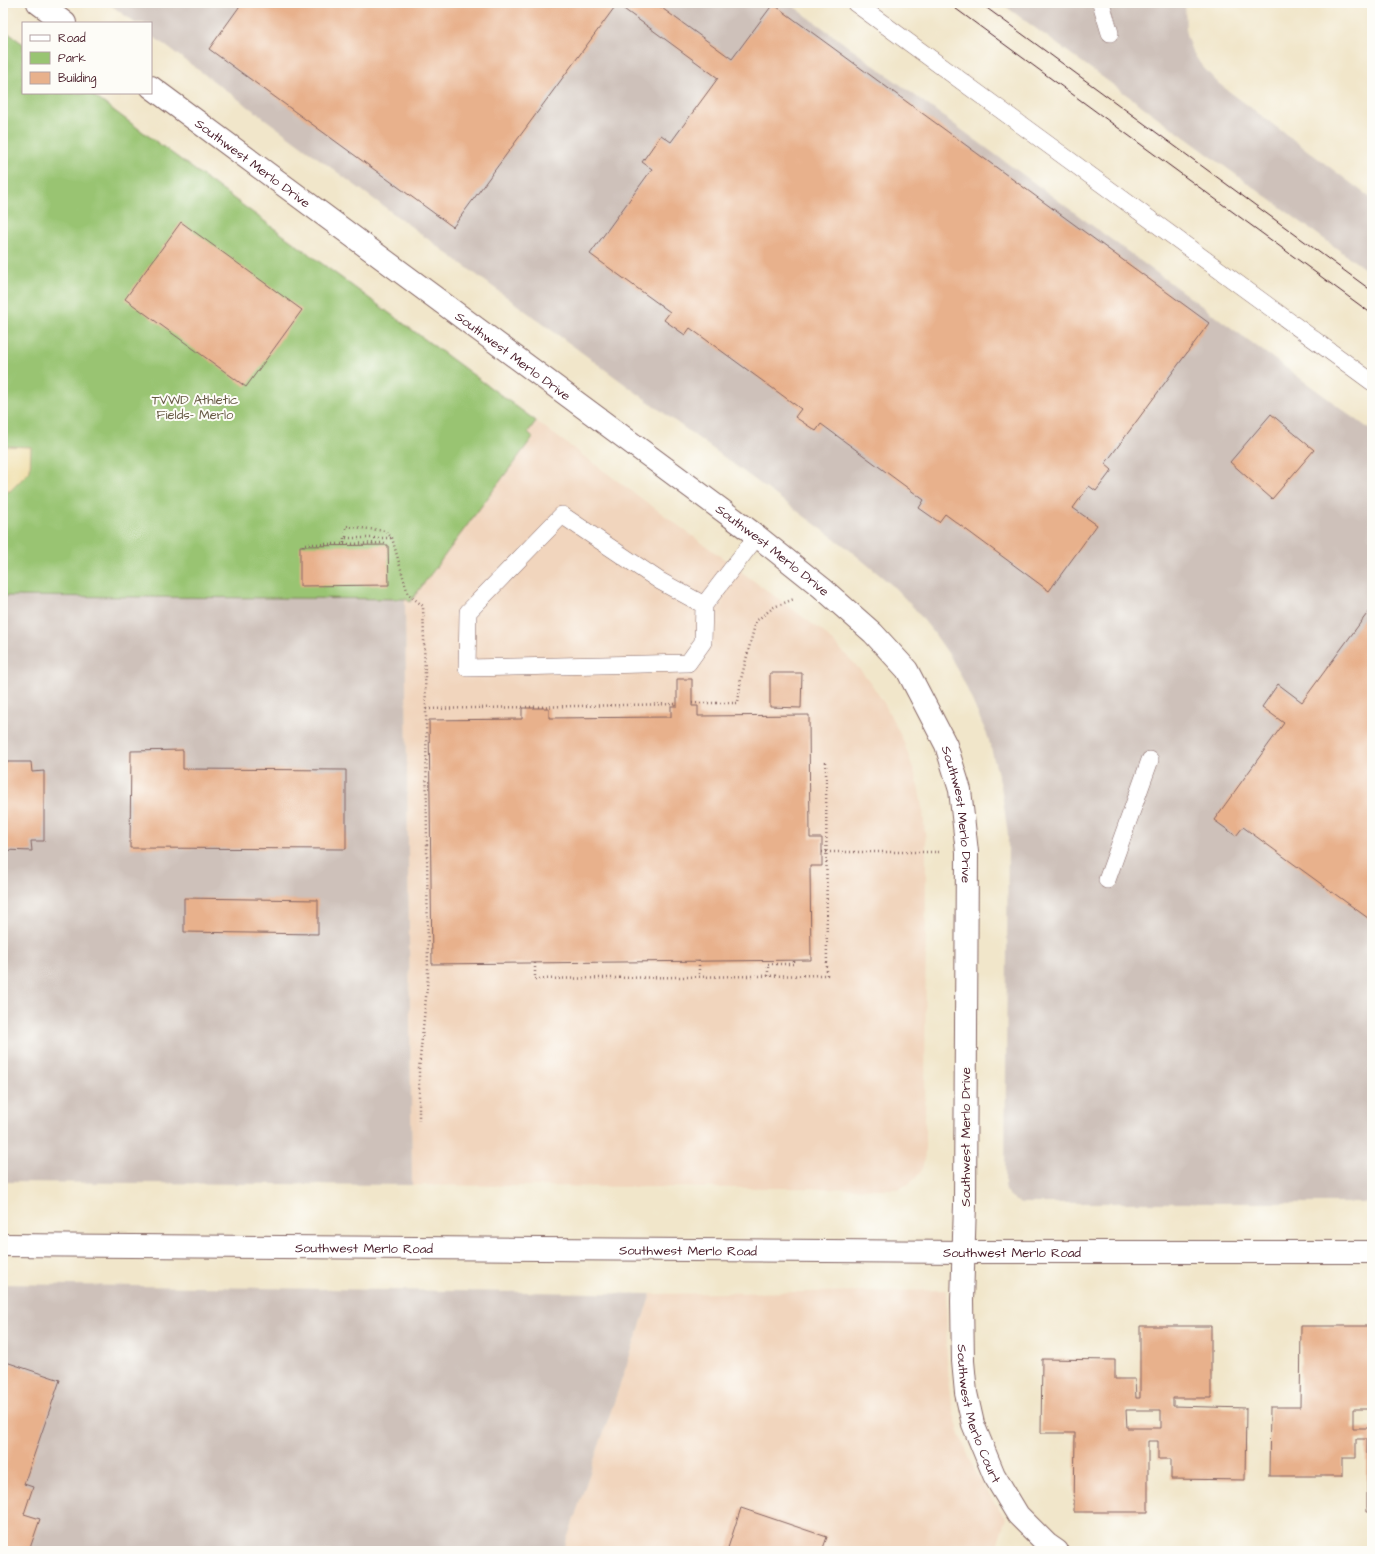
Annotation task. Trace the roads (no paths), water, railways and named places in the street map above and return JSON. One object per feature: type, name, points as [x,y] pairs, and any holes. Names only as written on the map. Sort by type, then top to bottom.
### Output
[{"type":"street","points":[[44,5],[64,22]]},
{"type":"street","name":"Southwest Merlo Drive","points":[[152,88],[757,536],[822,588],[873,633],[907,670],[946,745],[960,790],[967,852],[964,1252]]},
{"type":"street","name":"Southwest Merlo Road","points":[[3,1245],[964,1252],[1372,1252]]},
{"type":"street","name":"Southwest Merlo Court","points":[[964,1252],[962,1301],[963,1361],[966,1392],[973,1424],[994,1475],[1018,1515],[1056,1551]]},
{"type":"lane","points":[[855,3],[1372,382]]},
{"type":"lane","points":[[1101,3],[1110,33]]},
{"type":"lane","points":[[704,605],[660,581],[562,515],[468,612],[467,668],[688,663],[703,642],[704,605],[757,536]]},
{"type":"lane","points":[[1106,880],[1150,760]]},
{"type":"tram line","points":[[948,3],[1372,314]]},
{"type":"tram line","points":[[980,3],[1372,291]]},
{"type":"park label","name":"TVWD Athletic Fields- Merlo","points":[[195,406]]}]
